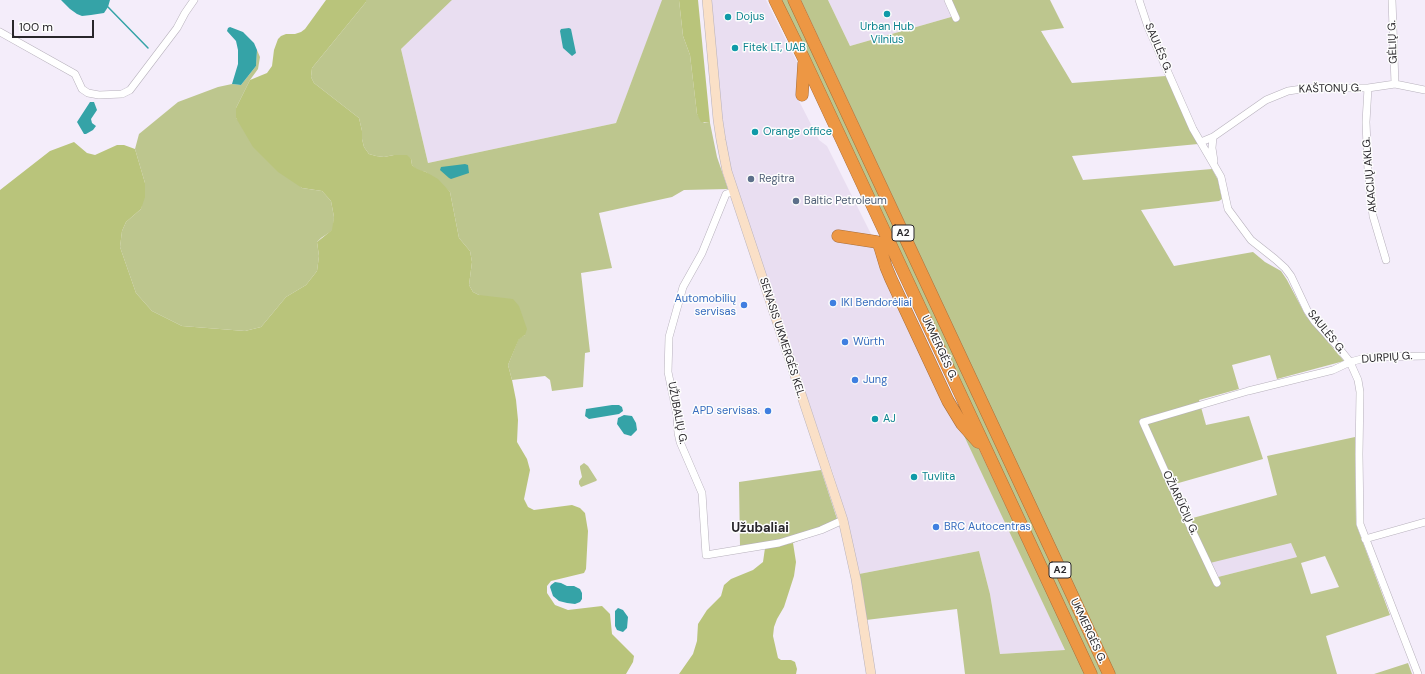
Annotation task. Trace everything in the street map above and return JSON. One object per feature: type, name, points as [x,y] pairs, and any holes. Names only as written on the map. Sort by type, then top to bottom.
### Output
[{"type":"highway","name":"UKMERGĖS G.","points":[[775,0],[804,59],[1091,674]]},
{"type":"highway","name":"UKMERGĖS G.","points":[[794,0],[1108,674]]},
{"type":"highway","points":[[802,95],[804,59]]},
{"type":"highway","points":[[838,236],[877,242],[889,273],[948,402],[962,424],[978,442],[989,465],[998,475]]},
{"type":"main road","name":"SENASIS UKMERGĖS KEL.","points":[[707,0],[721,140],[733,192],[843,520],[856,579],[871,674]]},
{"type":"street","points":[[0,32],[75,74],[82,89],[88,93],[99,95],[122,94],[130,90],[177,28],[194,0]]},
{"type":"street","points":[[948,0],[956,18]]},
{"type":"street","name":"SAULĖS G.","points":[[1140,0],[1148,27],[1193,130],[1221,177],[1228,209],[1251,240],[1285,268],[1291,276],[1307,310],[1315,322],[1350,362],[1358,380],[1360,392],[1360,524],[1418,674]]},
{"type":"street","name":"GĖLIŲ G.","points":[[1392,0],[1395,84]]},
{"type":"street","name":"KAŠTONŲ G.","points":[[1201,142],[1213,137],[1266,100],[1288,90],[1309,88],[1368,88],[1395,84],[1425,90]]},
{"type":"street","name":"AKACIJŲ AKLG.","points":[[1368,88],[1366,122],[1368,170],[1372,210],[1378,236],[1386,260]]},
{"type":"street","points":[[1213,137],[1212,148],[1215,165]]},
{"type":"street","name":"UŽUBALIŲ G.","points":[[733,192],[726,194],[702,253],[683,287],[671,329],[669,342],[668,372],[677,415],[678,433],[680,442],[702,493],[706,554],[779,543],[821,530],[843,520]]},
{"type":"street","name":"DURPIŲ G.","points":[[1143,422],[1248,391],[1333,370],[1350,362],[1369,357],[1425,356]]},
{"type":"street","name":"OŽIARŪČIŲ G.","points":[[1143,422],[1178,501],[1217,582]]},
{"type":"street","points":[[1365,539],[1425,522]]},
{"type":"shaded area","points":[[452,0],[662,0],[662,2],[616,123],[428,163],[401,49]]},
{"type":"shaded area","points":[[710,0],[766,0],[799,66],[797,97],[819,140],[827,146],[873,238],[1065,650],[1000,654],[990,594],[979,551],[859,574],[848,524],[833,473],[738,198],[725,147]]},
{"type":"shaded area","points":[[828,0],[951,0],[958,15],[850,46]]},
{"type":"shaded area","points":[[1291,542],[1297,557],[1218,577],[1210,562]]},
{"type":"green space","points":[[326,0],[366,0],[366,2],[312,68],[311,77],[314,83],[359,118],[364,147],[369,154],[384,157],[407,155],[411,159],[412,165],[438,179],[450,192],[459,238],[470,251],[472,262],[469,285],[473,292],[479,295],[513,299],[519,306],[527,329],[525,335],[519,339],[508,365],[516,400],[518,420],[517,442],[527,459],[530,470],[524,499],[528,507],[534,510],[572,505],[580,508],[585,513],[588,531],[586,569],[584,573],[551,581],[547,586],[547,593],[555,605],[568,610],[602,606],[610,614],[612,634],[634,656],[633,662],[626,674],[0,674],[0,190],[50,151],[74,142],[87,153],[95,155],[117,145],[124,145],[135,149],[145,183],[145,197],[141,209],[126,222],[122,231],[120,247],[136,293],[152,311],[182,326],[245,331],[261,327],[286,297],[306,285],[317,271],[319,256],[317,242],[332,230],[334,217],[331,201],[322,191],[302,188],[278,172],[253,147],[236,118],[236,108],[250,80],[267,73],[272,66],[274,50],[278,39],[286,34],[295,34],[305,29]]},
{"type":"green space","points":[[366,0],[452,0],[401,49],[428,163],[616,123],[662,0],[679,0],[683,36],[690,55],[697,114],[704,123],[710,123],[717,157],[728,189],[684,190],[672,197],[599,213],[612,268],[581,273],[590,352],[585,353],[583,387],[552,391],[550,380],[545,376],[512,380],[508,365],[519,338],[525,335],[479,295],[473,292],[469,285],[472,262],[470,251],[459,238],[450,192],[426,172],[417,170],[412,165],[411,159],[394,155],[384,157],[369,154],[364,147],[359,118],[314,83],[311,77],[312,68],[366,2]]},
{"type":"green space","points":[[679,0],[698,0],[710,123],[701,122],[697,114],[690,55],[683,36]]},
{"type":"green space","points":[[781,0],[788,0],[850,126],[1104,674],[1095,674]]},
{"type":"green space","points":[[801,0],[828,0],[850,46],[958,15],[951,0],[1050,0],[1064,28],[1041,31],[1072,83],[1166,76],[1198,144],[1072,156],[1083,180],[1212,169],[1218,180],[1222,199],[1219,201],[1141,210],[1174,266],[1253,252],[1265,262],[1281,271],[1306,316],[1344,361],[1277,379],[1270,355],[1232,365],[1239,389],[1199,400],[1206,425],[1249,416],[1263,459],[1175,484],[1189,519],[1277,495],[1267,456],[1355,437],[1356,524],[1390,615],[1326,636],[1337,674],[1115,674]],"holes":[[[1291,543],[1297,557],[1218,577],[1210,563]],[[1325,556],[1339,587],[1311,594],[1301,563]]]},
{"type":"green space","points":[[257,50],[260,57],[258,69],[250,80],[236,108],[236,118],[302,188],[322,191],[331,201],[334,217],[333,230],[317,242],[319,256],[317,271],[306,285],[286,297],[261,327],[245,331],[182,326],[152,311],[136,293],[120,247],[122,231],[126,222],[141,209],[145,183],[135,149],[139,134],[178,102],[218,87],[232,84],[241,85],[256,66]]},
{"type":"green space","points":[[958,423],[973,438],[979,449],[1085,674],[965,674],[957,609],[866,620],[859,574],[979,551],[990,594],[1000,654],[1065,650]]},
{"type":"green space","points":[[584,463],[588,466],[597,480],[581,487],[579,484],[582,477],[580,466]]},
{"type":"green space","points":[[821,470],[839,525],[793,543],[740,546],[739,482]]},
{"type":"green space","points":[[793,543],[796,562],[794,576],[784,607],[774,627],[773,636],[778,658],[781,660],[791,660],[795,662],[797,669],[796,674],[679,674],[693,654],[697,641],[698,624],[707,610],[721,596],[724,585],[731,579],[753,570],[763,562],[765,548]]},
{"type":"green space","points":[[1408,663],[1412,674],[1374,674]]},
{"type":"water","points":[[61,0],[110,0],[104,13],[82,16],[70,9]]},
{"type":"water","points":[[230,27],[243,32],[254,43],[257,50],[256,66],[241,85],[232,84],[238,64],[238,50],[236,41],[227,31]]},
{"type":"water","points":[[561,29],[571,29],[576,53],[572,56],[563,48],[560,31]]},
{"type":"water","points":[[90,102],[94,102],[97,110],[91,119],[92,123],[96,126],[93,130],[84,134],[77,122]]},
{"type":"water","points":[[465,164],[468,165],[469,173],[451,179],[440,170],[441,167]]},
{"type":"water","points":[[619,405],[622,407],[623,411],[619,414],[589,419],[585,416],[586,409]]},
{"type":"water","points":[[624,415],[632,416],[636,423],[637,430],[631,436],[624,434],[617,424],[618,418]]},
{"type":"water","points":[[555,582],[567,586],[574,586],[580,589],[582,599],[580,602],[575,604],[559,601],[553,596],[550,587]]},
{"type":"water","points":[[618,608],[623,610],[628,617],[627,628],[623,632],[617,630],[615,626],[615,611]]},
{"type":"waterway","points":[[108,7],[148,48]]},
{"type":"place","name":"Urban Hub Vilnius","points":[[887,14]]},
{"type":"place","name":"Dojus","points":[[728,17]]},
{"type":"place","name":"Fitek LT, UAB","points":[[735,48]]},
{"type":"place","name":"Orange office","points":[[755,132]]},
{"type":"place","name":"Regitra","points":[[751,179]]},
{"type":"place","name":"Baltic Petroleum","points":[[796,201]]},
{"type":"place","name":"IKI Bendorėliai","points":[[833,303]]},
{"type":"place","name":"Automobilių servisas","points":[[744,305]]},
{"type":"place","name":"Würth","points":[[845,342]]},
{"type":"place","name":"Jung","points":[[855,380]]},
{"type":"place","name":"APD servisas.","points":[[768,411]]},
{"type":"place","name":"AJ","points":[[875,419]]},
{"type":"place","name":"Tuvlita","points":[[914,477]]},
{"type":"place","name":"BRC Autocentras","points":[[936,527]]},
{"type":"district","name":"Užubaliai","points":[[760,529]]}]
